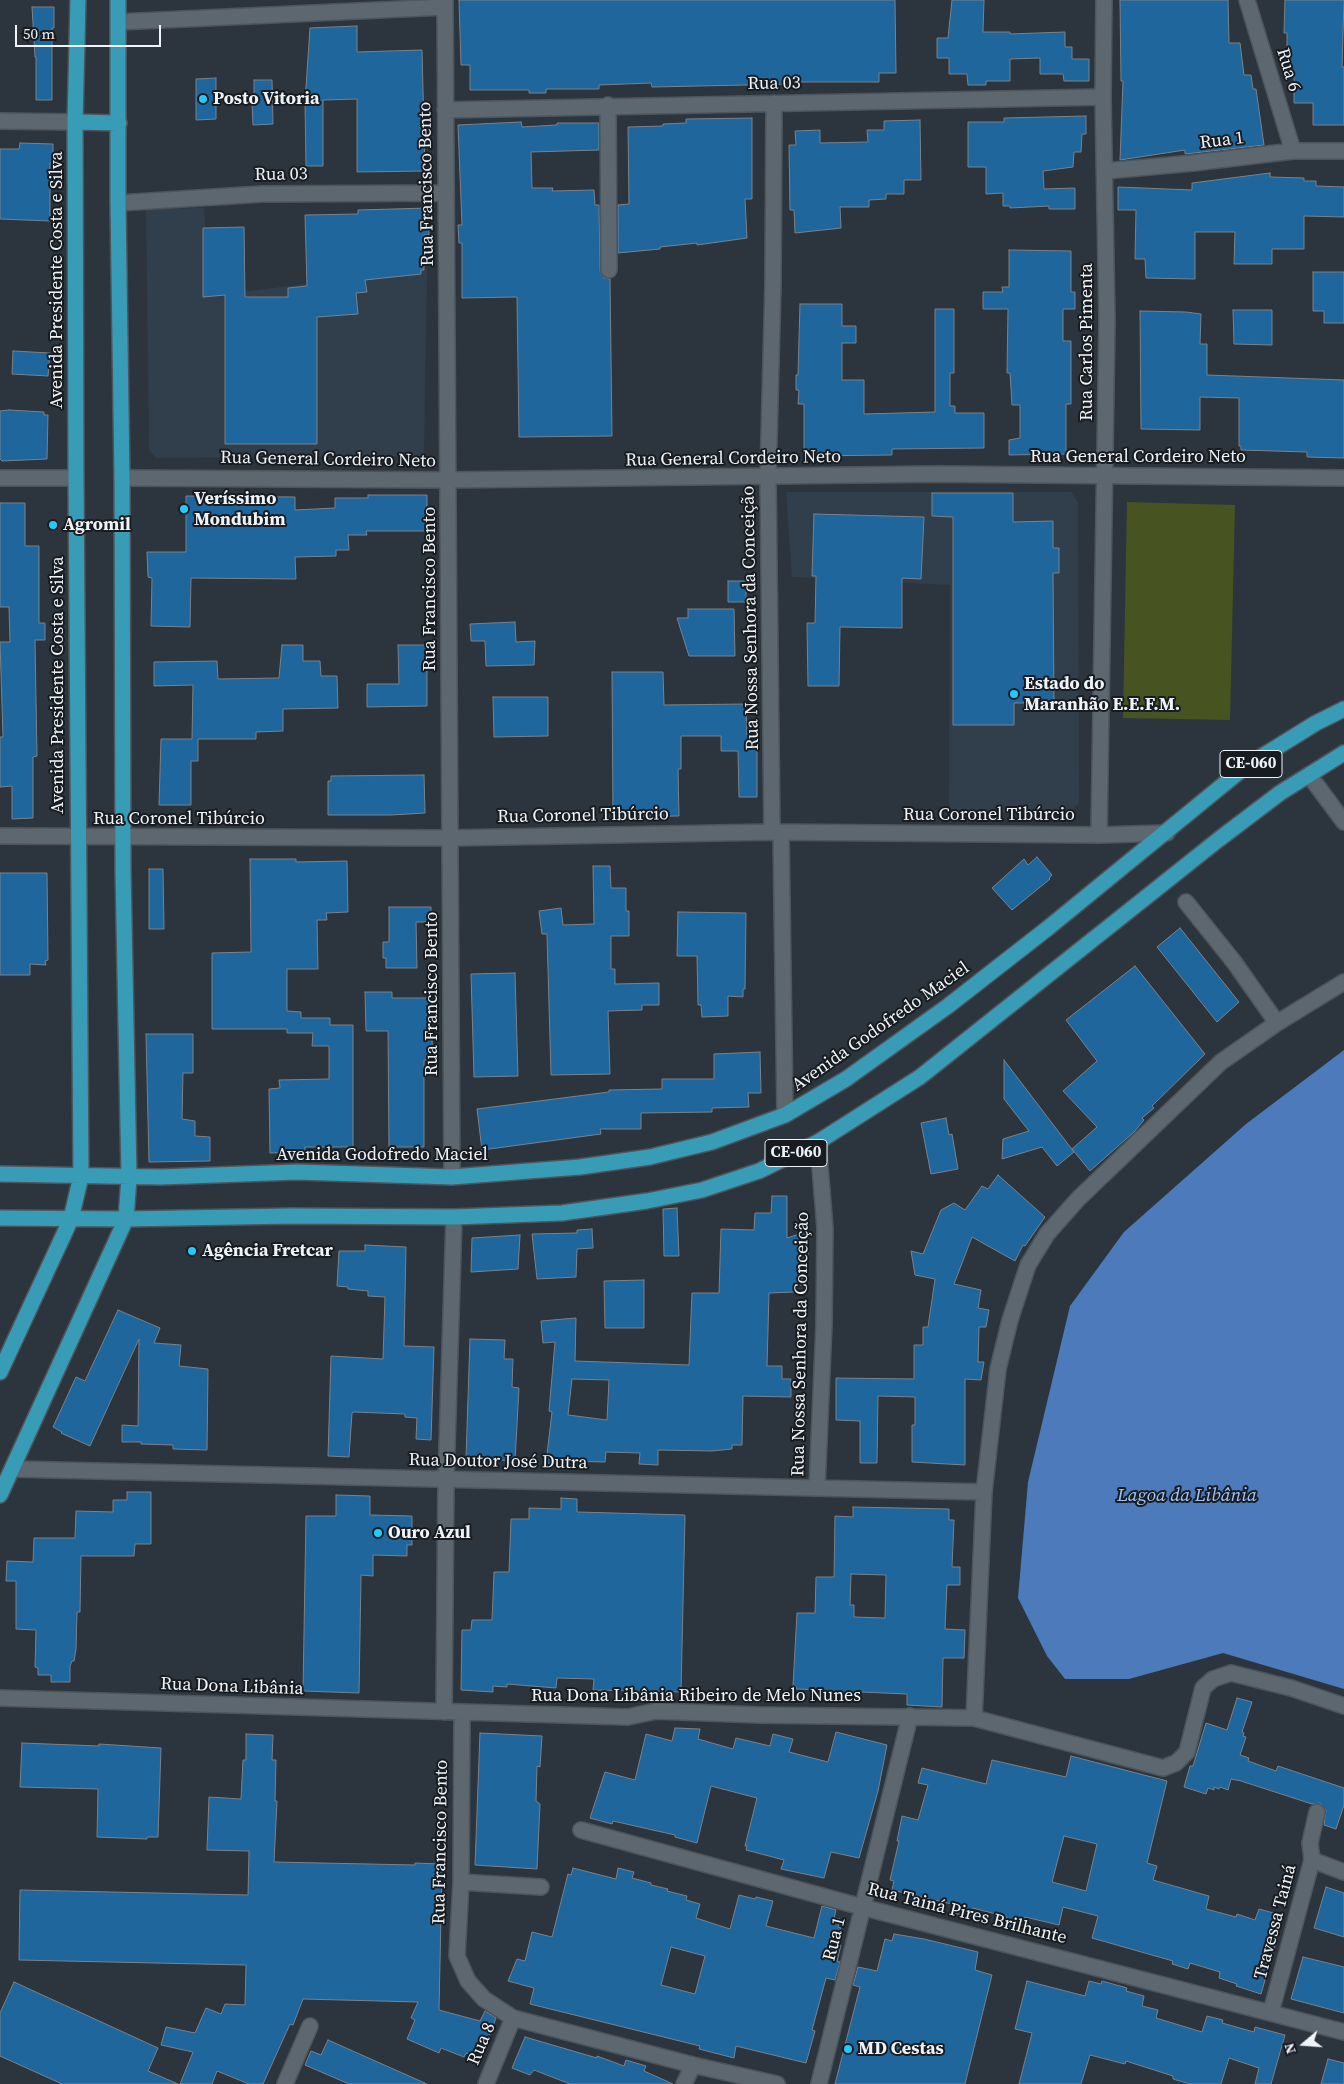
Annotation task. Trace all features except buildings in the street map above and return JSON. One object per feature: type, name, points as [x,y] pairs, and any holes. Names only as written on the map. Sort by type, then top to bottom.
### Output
[{"type":"main road","name":"Avenida Presidente Costa e Silva","points":[[0,1372],[71,1219],[81,1176],[75,122],[78,0]]},
{"type":"main road","points":[[0,1495],[126,1219],[129,1177],[118,203],[118,0]]},
{"type":"main road","points":[[75,122],[119,123]]},
{"type":"main road","name":"Avenida Godofredo Maciel","points":[[0,1174],[205,1177],[297,1172],[452,1177],[580,1167],[650,1157],[712,1142],[785,1115],[846,1078],[948,1006],[1167,833],[1245,768],[1316,723],[1344,709]]},
{"type":"main road","name":"CE-060","points":[[126,1219],[291,1216],[454,1217],[562,1212],[648,1201],[702,1190],[760,1171],[818,1142],[920,1077],[1149,893],[1280,793],[1344,753]]},
{"type":"main road","points":[[0,1218],[126,1219]]},
{"type":"street","name":"Rua Carlos Pimenta","points":[[1099,835],[1105,475],[1106,171],[1103,97],[1104,0]]},
{"type":"street","name":"Rua 6","points":[[1247,0],[1293,151]]},
{"type":"street","points":[[118,22],[445,4]]},
{"type":"street","name":"Rua Francisco Bento","points":[[445,4],[452,1177]]},
{"type":"street","name":"Rua 03","points":[[445,110],[608,105],[1103,97]]},
{"type":"street","name":"Rua Nossa Senhora da Conceição","points":[[774,103],[773,282],[768,478],[785,1115]]},
{"type":"street","points":[[608,105],[609,270]]},
{"type":"street","points":[[0,121],[75,122]]},
{"type":"street","name":"Rua 1","points":[[1106,171],[1193,164],[1293,151],[1344,151]]},
{"type":"street","name":"Rua 03","points":[[118,203],[262,194],[446,192]]},
{"type":"street","name":"Rua General Cordeiro Neto","points":[[122,478],[449,480],[768,478],[936,474],[1344,478]]},
{"type":"street","points":[[0,478],[76,478]]},
{"type":"street","points":[[1309,775],[1344,822]]},
{"type":"street","name":"Rua Coronel Tibúrcio","points":[[0,836],[450,838],[776,832],[1099,835],[1167,833]]},
{"type":"street","points":[[1186,902],[1234,962],[1277,1023]]},
{"type":"street","points":[[974,1718],[984,1492],[1000,1361],[1010,1320],[1028,1265],[1042,1242],[1078,1199],[1221,1062],[1277,1023],[1344,982]]},
{"type":"street","name":"Rua Nossa Senhora da Conceição","points":[[817,1488],[824,1324],[825,1238],[818,1142]]},
{"type":"street","points":[[444,1712],[446,1479],[454,1217]]},
{"type":"street","name":"Rua Doutor José Dutra","points":[[12,1469],[220,1476],[446,1479],[984,1492]]},
{"type":"street","name":"Rua Dona Libânia Ribeiro de Melo Nunes","points":[[462,1713],[628,1717],[656,1711],[758,1715],[974,1718],[1163,1768],[1176,1763],[1187,1752],[1203,1688],[1213,1679],[1231,1673],[1291,1688],[1344,1706]]},
{"type":"street","name":"Rua Dona Libânia","points":[[0,1698],[462,1713]]},
{"type":"street","name":"Rua Francisco Bento","points":[[462,1713],[461,1882],[457,1956],[468,1981],[484,1999],[513,2018]]},
{"type":"street","name":"Rua 1","points":[[819,2084],[910,1716]]},
{"type":"street","name":"Travessa Tainá","points":[[1271,2012],[1312,1860],[1310,1843],[1317,1812]]},
{"type":"street","name":"Rua Tainá Pires Brilhante","points":[[581,1830],[862,1907],[1344,2032]]},
{"type":"street","points":[[1312,1860],[1344,1872]]},
{"type":"street","points":[[461,1882],[541,1887]]},
{"type":"street","points":[[513,2018],[692,2065],[777,2084]]},
{"type":"street","name":"Rua 8","points":[[486,2084],[513,2018]]},
{"type":"street","points":[[285,2084],[310,2026]]},
{"type":"street","points":[[684,2084],[692,2065]]},
{"type":"shaded area","points":[[204,208],[209,296],[427,269],[424,456],[156,458],[149,450],[146,209]]},
{"type":"shaded area","name":"Estado do Maranhão E.E.F.M.","points":[[786,492],[1071,492],[1078,502],[1079,803],[1068,813],[949,814],[950,585],[792,577]]},
{"type":"green space","points":[[1127,502],[1235,505],[1230,720],[1123,718]]},
{"type":"water","name":"Lagoa da Libânia","points":[[1344,1050],[1344,1689],[1223,1653],[1129,1679],[1065,1679],[1047,1656],[1018,1598],[1028,1482],[1070,1306],[1124,1232],[1246,1124]]},
{"type":"place","name":"Posto Vitoria","points":[[203,99]]},
{"type":"place","name":"Veríssimo Mondubim","points":[[184,509]]},
{"type":"place","name":"Agromil","points":[[53,525]]},
{"type":"place","name":"Estado do Maranhão E.E.F.M.","points":[[1014,694]]},
{"type":"place","name":"Agência Fretcar","points":[[192,1251]]},
{"type":"place","name":"Ouro Azul","points":[[378,1533]]},
{"type":"place","name":"MD Cestas","points":[[848,2049]]}]
